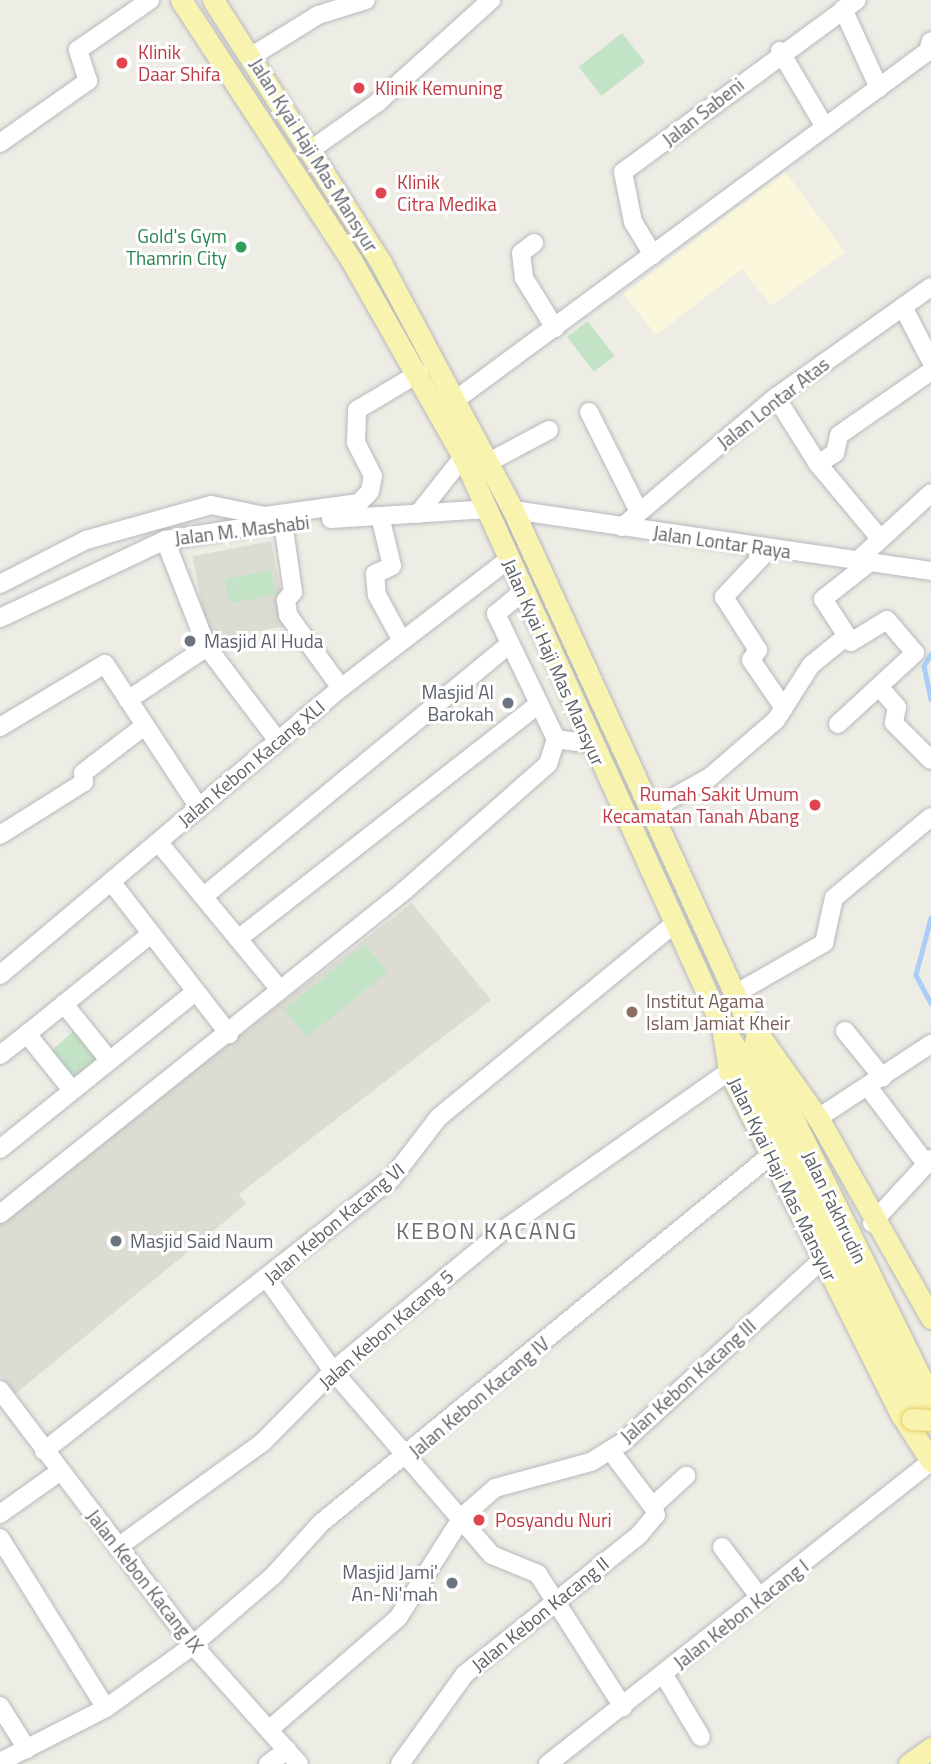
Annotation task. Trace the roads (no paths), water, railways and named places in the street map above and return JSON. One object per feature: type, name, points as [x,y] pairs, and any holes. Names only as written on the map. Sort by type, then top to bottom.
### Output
[{"type":"main road","name":"Jalan Kyai Haji Mas Mansyur","points":[[181,0],[419,373],[463,457],[673,925],[722,1026],[729,1071],[822,1260],[919,1418]]},
{"type":"main road","name":"Jalan Kyai Haji Mas Mansyur","points":[[213,0],[312,149],[489,462],[744,1014],[818,1118],[872,1223],[931,1318]]},
{"type":"main road","name":"Jalan Fakhrudin","points":[[744,1014],[919,1418],[931,1461]]},
{"type":"main road","name":"Jalan Fakhrudin","points":[[722,1026],[755,1078],[830,1241],[919,1418]]},
{"type":"main road","points":[[909,1764],[931,1748]]},
{"type":"street","points":[[0,143],[88,82],[78,58],[78,50],[150,0]]},
{"type":"street","points":[[252,56],[318,15],[366,0]]},
{"type":"street","points":[[312,149],[377,103],[491,0]]},
{"type":"street","points":[[850,4],[879,88]]},
{"type":"street","name":"Jalan Sabeni","points":[[653,255],[633,222],[623,172],[780,51],[850,4]]},
{"type":"street","points":[[454,401],[930,49]]},
{"type":"street","points":[[780,51],[825,127]]},
{"type":"street","points":[[534,243],[521,253],[524,278],[555,328]]},
{"type":"street","name":"Jalan Lontar Atas","points":[[622,527],[776,397],[931,287]]},
{"type":"street","points":[[903,307],[931,361]]},
{"type":"street","points":[[818,464],[835,453],[839,435],[931,371]]},
{"type":"street","points":[[0,584],[86,540],[211,505],[265,516],[359,503],[370,491],[373,476],[356,442],[356,410],[419,373]]},
{"type":"street","points":[[776,397],[818,464],[878,536]]},
{"type":"street","points":[[589,412],[639,512]]},
{"type":"street","points":[[489,462],[549,430]]},
{"type":"street","points":[[418,514],[463,457]]},
{"type":"street","points":[[838,724],[882,690],[915,651],[887,620],[856,643],[847,636],[822,596],[864,562],[878,536],[931,493]]},
{"type":"street","name":"Jalan M. Mashabi","points":[[0,618],[165,540],[283,522],[488,509]]},
{"type":"street","name":"Jalan Lontar Raya","points":[[513,510],[931,571]]},
{"type":"street","points":[[380,516],[392,568],[375,574],[377,595],[402,641]]},
{"type":"street","points":[[283,522],[293,592],[286,600],[288,615],[341,688]]},
{"type":"street","points":[[165,540],[207,647],[278,741]]},
{"type":"street","points":[[769,549],[724,597],[758,650],[751,660],[783,708]]},
{"type":"street","name":"Jalan Kebon Kacang XLI","points":[[1,971],[113,884],[198,806],[341,688],[508,560]]},
{"type":"street","points":[[0,1214],[229,1034],[548,764],[556,739],[496,614],[522,592]]},
{"type":"street","points":[[649,811],[710,777],[783,708],[811,665],[847,636]]},
{"type":"street","points":[[204,896],[510,644]]},
{"type":"street","points":[[128,700],[207,647]]},
{"type":"street","points":[[0,727],[105,664],[198,806]]},
{"type":"street","points":[[882,690],[897,708],[894,723],[931,760]]},
{"type":"street","points":[[238,939],[539,704]]},
{"type":"street","points":[[0,835],[84,782],[83,773],[144,726]]},
{"type":"street","points":[[556,739],[591,744]]},
{"type":"street","points":[[735,994],[824,943],[841,890],[931,817]]},
{"type":"street","points":[[159,843],[279,990]]},
{"type":"street","points":[[113,884],[229,1034]]},
{"type":"street","name":"Jalan Kebon Kacang VI","points":[[44,1451],[268,1280],[392,1178],[439,1117],[673,925]]},
{"type":"street","points":[[0,1055],[151,934]]},
{"type":"street","points":[[0,1149],[195,992]]},
{"type":"street","points":[[64,1004],[109,1060]]},
{"type":"street","points":[[845,1031],[928,1161],[872,1223]]},
{"type":"street","points":[[27,1034],[72,1090]]},
{"type":"street","points":[[818,1118],[876,1083],[931,1044]]},
{"type":"street","name":"Jalan Kebon Kacang 5","points":[[118,1547],[262,1442],[333,1371],[516,1220],[729,1071]]},
{"type":"street","name":"Jalan Kebon Kacang IV","points":[[0,1762],[106,1708],[193,1645],[287,1563],[321,1523],[408,1456],[771,1155]]},
{"type":"street","name":"Jalan Kebon Kacang III","points":[[271,1728],[398,1618],[463,1516],[511,1480],[591,1462],[610,1450],[822,1260]]},
{"type":"street","points":[[268,1280],[333,1371],[463,1516],[492,1555],[531,1567],[623,1707]]},
{"type":"street","name":"Jalan Kebon Kacang IX","points":[[0,1390],[7,1416],[44,1451],[193,1645],[271,1728],[299,1764]]},
{"type":"street","points":[[610,1450],[653,1507]]},
{"type":"street","name":"Jalan Kebon Kacang I","points":[[548,1764],[761,1600],[931,1461]]},
{"type":"street","points":[[0,1514],[59,1472]]},
{"type":"street","name":"Jalan Kebon Kacang II","points":[[400,1764],[466,1674],[639,1535],[656,1515],[653,1507],[686,1476]]},
{"type":"street","points":[[0,1538],[106,1708]]},
{"type":"street","points":[[722,1547],[761,1600]]},
{"type":"street","points":[[664,1675],[701,1737]]},
{"type":"street","points":[[0,1706],[27,1749]]},
{"type":"street","points":[[268,1764],[287,1750]]},
{"type":"waterway","points":[[931,654],[924,666],[931,699]]},
{"type":"waterway","points":[[931,918],[916,975],[931,1003]]},
{"type":"place","name":"Klinik Daar Shifa","points":[[122,63]]},
{"type":"place","name":"Klinik Kemuning","points":[[359,88]]},
{"type":"place","name":"Klinik Citra Medika","points":[[381,193]]},
{"type":"place","name":"Gold's Gym Thamrin City","points":[[241,247]]},
{"type":"place","name":"Masjid Al Huda","points":[[190,641]]},
{"type":"place","name":"Masjid Al Barokah","points":[[508,703]]},
{"type":"place","name":"Rumah Sakit Umum Kecamatan Tanah Abang","points":[[815,805]]},
{"type":"place","name":"Institut Agama Islam Jamiat Kheir","points":[[632,1012]]},
{"type":"place","name":"Masjid Said Naum","points":[[116,1241]]},
{"type":"place","name":"Posyandu Nuri","points":[[479,1520]]},
{"type":"place","name":"Masjid Jami' An-Ni'mah","points":[[452,1583]]},
{"type":"district","name":"KEBON KACANG","points":[[487,1231]]}]
